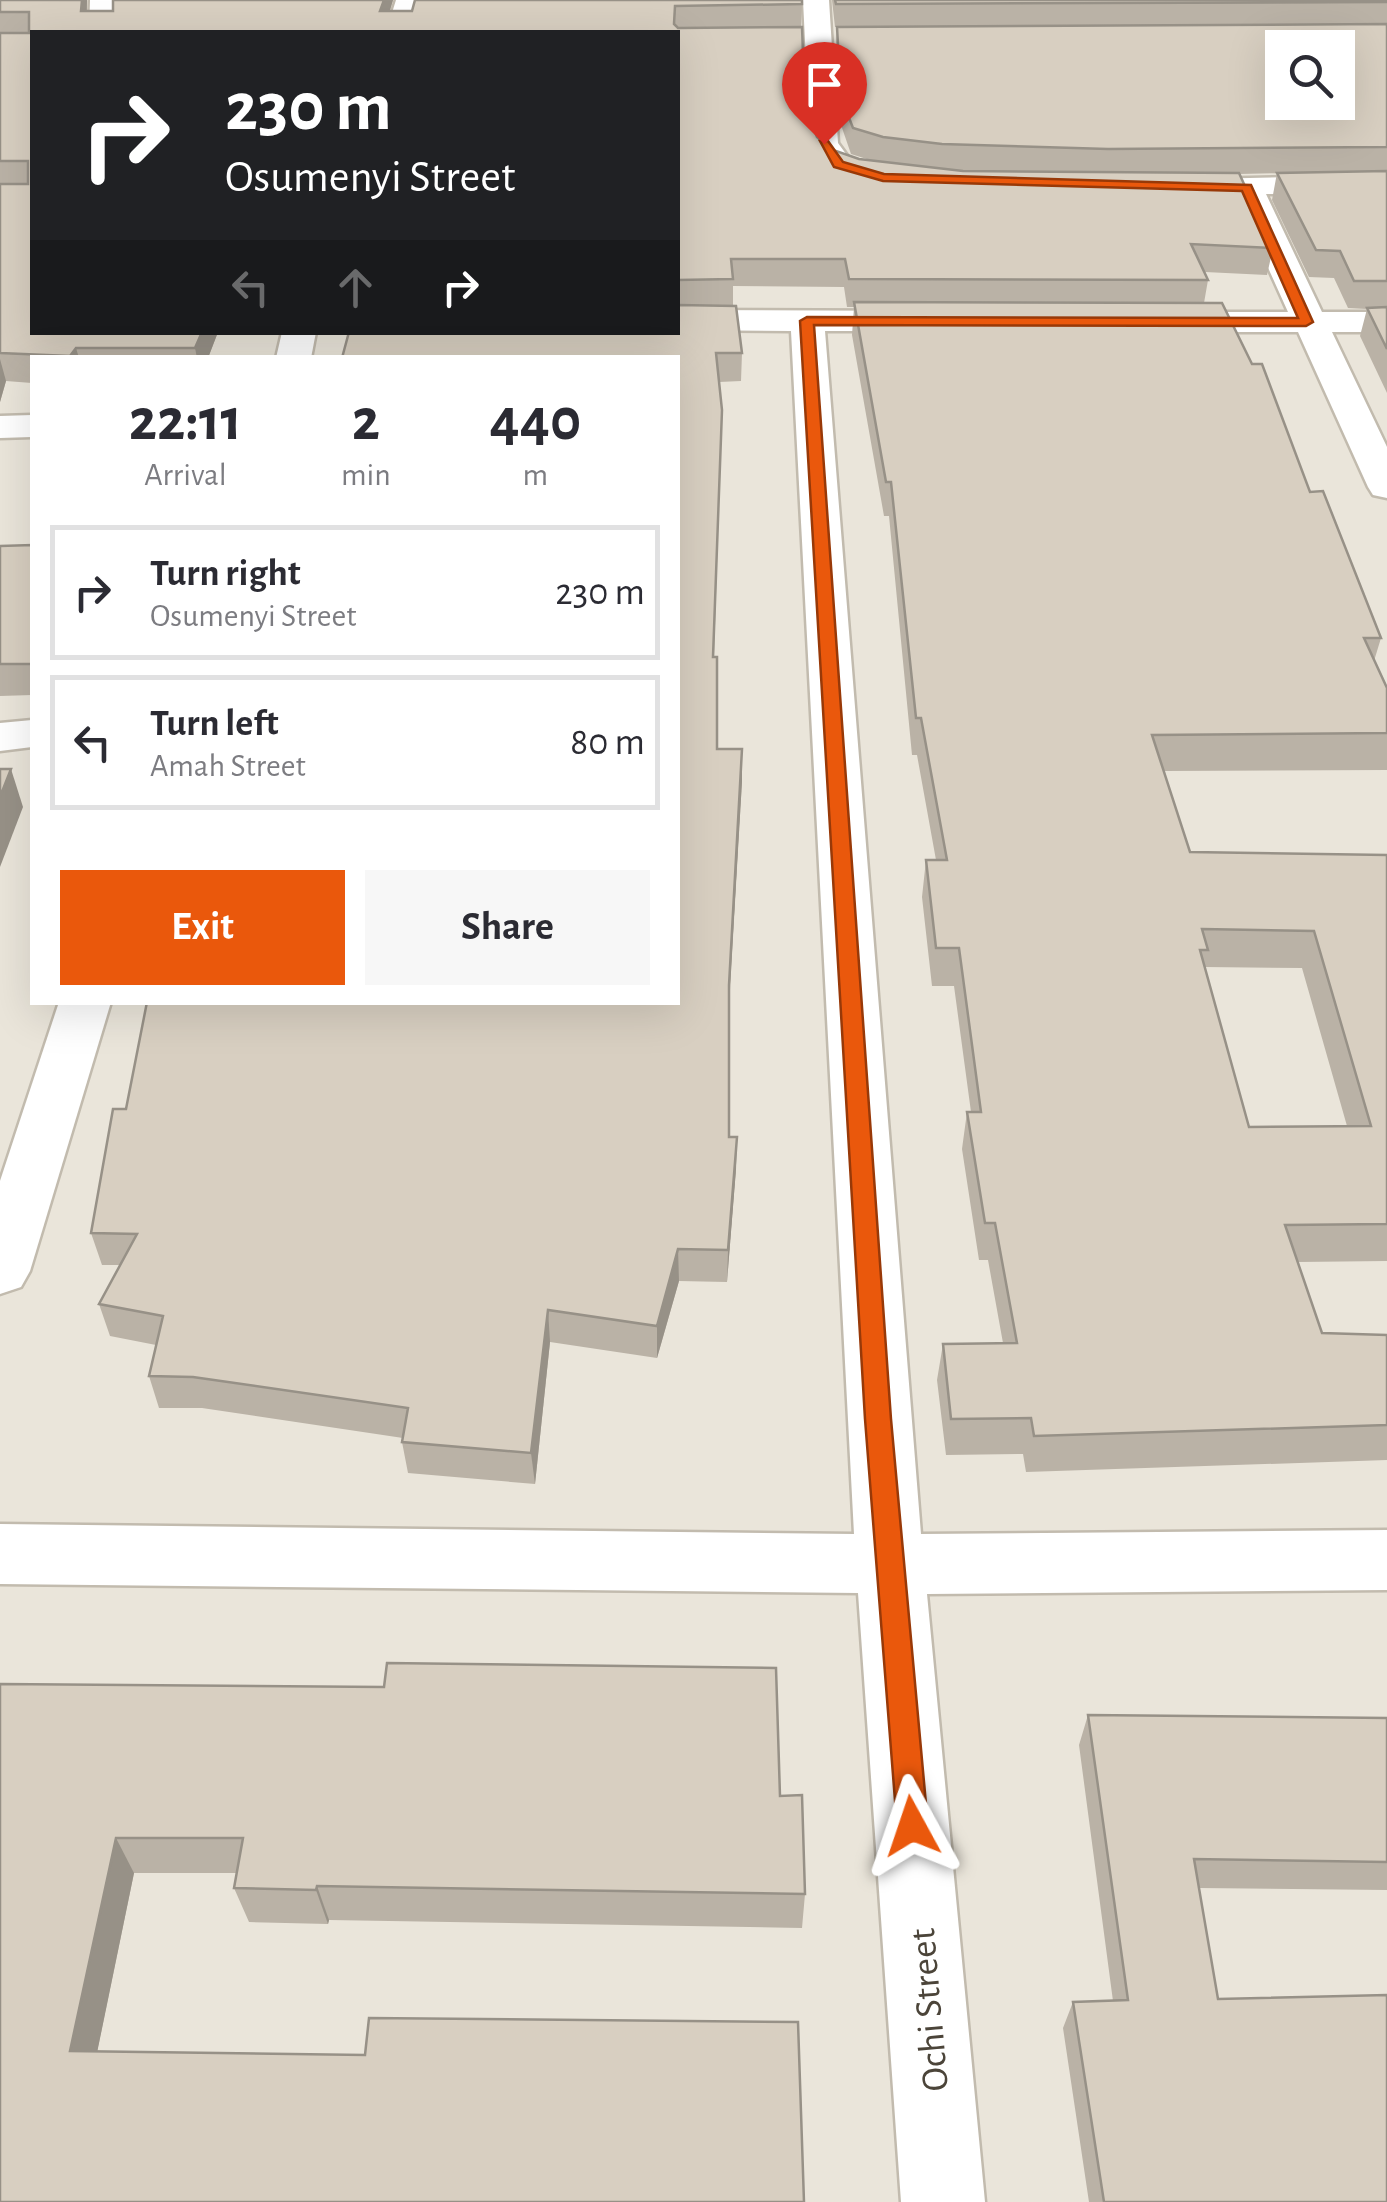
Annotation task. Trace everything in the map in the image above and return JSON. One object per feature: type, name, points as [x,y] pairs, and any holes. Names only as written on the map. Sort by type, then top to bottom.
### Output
[{"type":"street","points":[[102,30],[103,0]]},
{"type":"street","points":[[400,30],[409,0]]},
{"type":"street","points":[[816,0],[830,37],[824,144],[838,164],[862,174],[918,180]]},
{"type":"street","points":[[784,38],[830,37]]},
{"type":"street","points":[[1132,186],[1387,184]]},
{"type":"street","points":[[1247,187],[1306,322],[1387,488]]},
{"type":"street","points":[[680,320],[967,321]]},
{"type":"street","name":"Ochi Street","points":[[807,321],[878,1419],[943,2202]]},
{"type":"street","points":[[1127,322],[1387,322]]},
{"type":"street","points":[[0,427],[30,426]]},
{"type":"street","points":[[0,738],[30,734]]},
{"type":"street","points":[[0,1271],[84,1005]]},
{"type":"street","points":[[0,1554],[891,1564],[1387,1560]]},
{"type":"shaded area","points":[[0,0],[1387,0],[1387,2202],[0,2202]]},
{"type":"building","points":[[0,0],[82,0],[81,11],[113,11],[113,0],[384,0],[380,11],[412,11],[415,0],[802,0],[802,4],[675,6],[674,24],[678,28],[802,27],[805,107],[817,137],[830,149],[859,159],[963,171],[1239,173],[1273,248],[1191,244],[1208,280],[849,279],[845,259],[731,259],[733,279],[680,280],[680,30],[30,30],[30,335],[201,335],[195,348],[76,348],[71,355],[0,353],[0,184],[28,184],[28,161],[0,161],[0,33],[29,33],[29,12],[0,12]]},
{"type":"building","points":[[835,0],[1387,0],[1387,2],[836,4]]},
{"type":"building","points":[[1387,24],[1387,147],[1108,149],[942,144],[883,137],[853,128],[841,97],[837,27]]},
{"type":"building","points":[[1387,171],[1387,281],[1354,281],[1340,251],[1316,250],[1277,173]]},
{"type":"building","points":[[854,302],[1222,303],[1252,364],[1262,364],[1310,492],[1323,491],[1381,638],[1364,638],[1387,688],[1387,733],[1152,735],[1190,852],[1387,855],[1387,1224],[1285,1225],[1322,1333],[1387,1335],[1387,1425],[1034,1436],[1031,1418],[951,1419],[943,1344],[1017,1343],[995,1223],[985,1223],[967,1112],[981,1112],[959,948],[936,948],[926,860],[947,860],[921,718],[916,718],[891,482],[886,482]],"holes":[[[1202,929],[1314,931],[1371,1126],[1249,1127],[1200,950],[1208,950]]]},
{"type":"building","points":[[680,305],[736,306],[742,353],[716,353],[722,410],[713,657],[717,657],[717,749],[742,749],[729,985],[729,1137],[737,1137],[728,1250],[678,1249],[657,1326],[548,1310],[531,1453],[402,1442],[408,1408],[193,1377],[149,1376],[163,1316],[99,1304],[137,1234],[91,1233],[113,1109],[126,1109],[146,1005],[680,1005],[680,355],[343,355],[348,335],[680,335]]},
{"type":"building","points":[[1387,307],[1387,349],[1367,308]]},
{"type":"building","points":[[30,545],[30,664],[0,664],[0,546]]},
{"type":"building","points":[[0,769],[11,769],[0,797]]},
{"type":"building","points":[[387,1663],[776,1668],[780,1796],[802,1795],[805,1894],[234,1888],[243,1838],[116,1838],[70,2051],[365,2055],[369,2018],[798,2022],[804,2202],[0,2202],[0,1684],[384,1687]]},
{"type":"building","points":[[1088,1715],[1387,1718],[1387,1862],[1194,1859],[1218,1999],[1387,1995],[1387,2202],[1104,2202],[1073,2002],[1128,2000]]},
{"type":"route","points":[[824,144],[838,164],[883,178],[1247,187],[1306,322],[807,321],[878,1419],[912,1826]]}]
